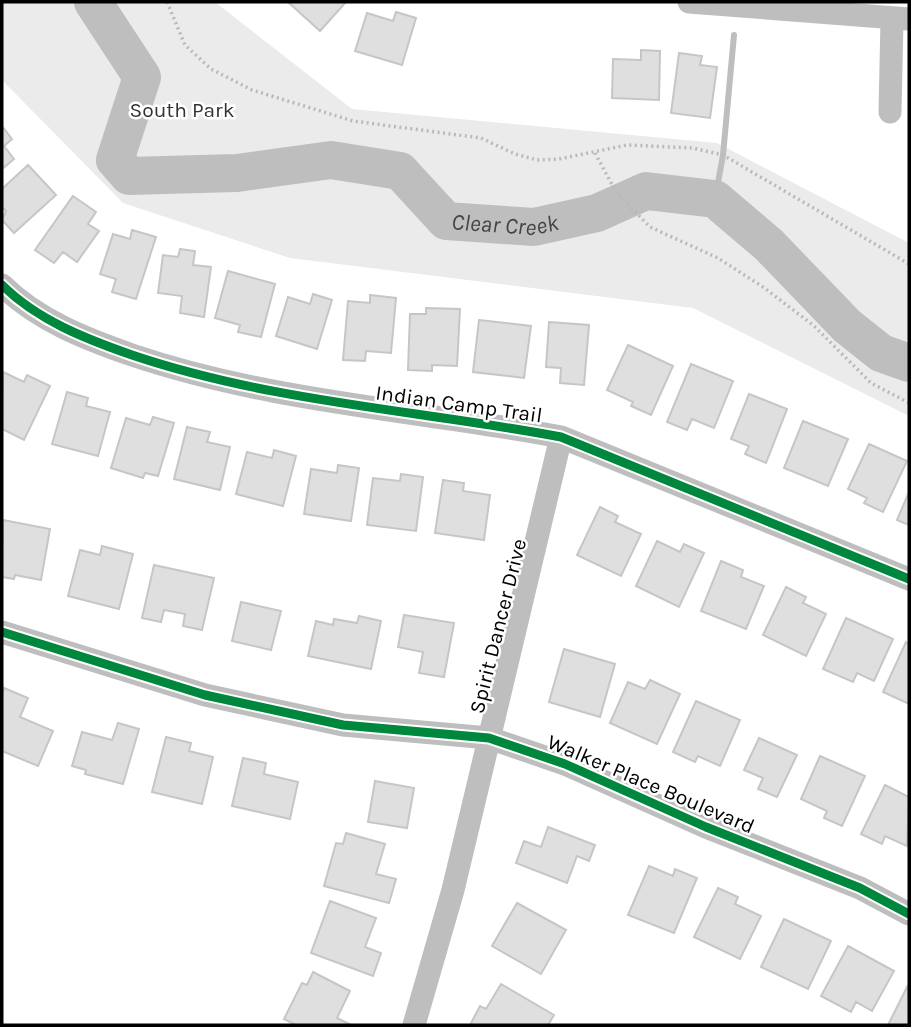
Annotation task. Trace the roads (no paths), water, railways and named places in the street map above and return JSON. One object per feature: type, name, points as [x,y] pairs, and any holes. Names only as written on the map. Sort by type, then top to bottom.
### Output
[{"type":"street","points":[[690,2],[900,19],[890,113]]},
{"type":"street","name":"Indian Camp Trail","points":[[2,285],[15,298],[84,338],[187,373],[382,411],[561,437],[909,579]]},
{"type":"street","name":"Spirit Dancer Drive","points":[[414,1025],[453,890],[561,437]]},
{"type":"street","name":"Walker Place Boulevard","points":[[2,632],[205,695],[343,725],[489,738],[565,764],[706,827],[860,888],[909,914]]},
{"type":"waterway","name":"Clear Creek","points":[[93,2],[142,77],[115,160],[129,176],[237,173],[331,160],[400,171],[446,221],[534,227],[597,213],[646,191],[715,199],[769,245],[847,326],[881,353],[909,363]]},
{"type":"waterway","points":[[715,199],[723,155],[734,35]]},
{"type":"park label","name":"South Park","points":[[182,110]]}]
